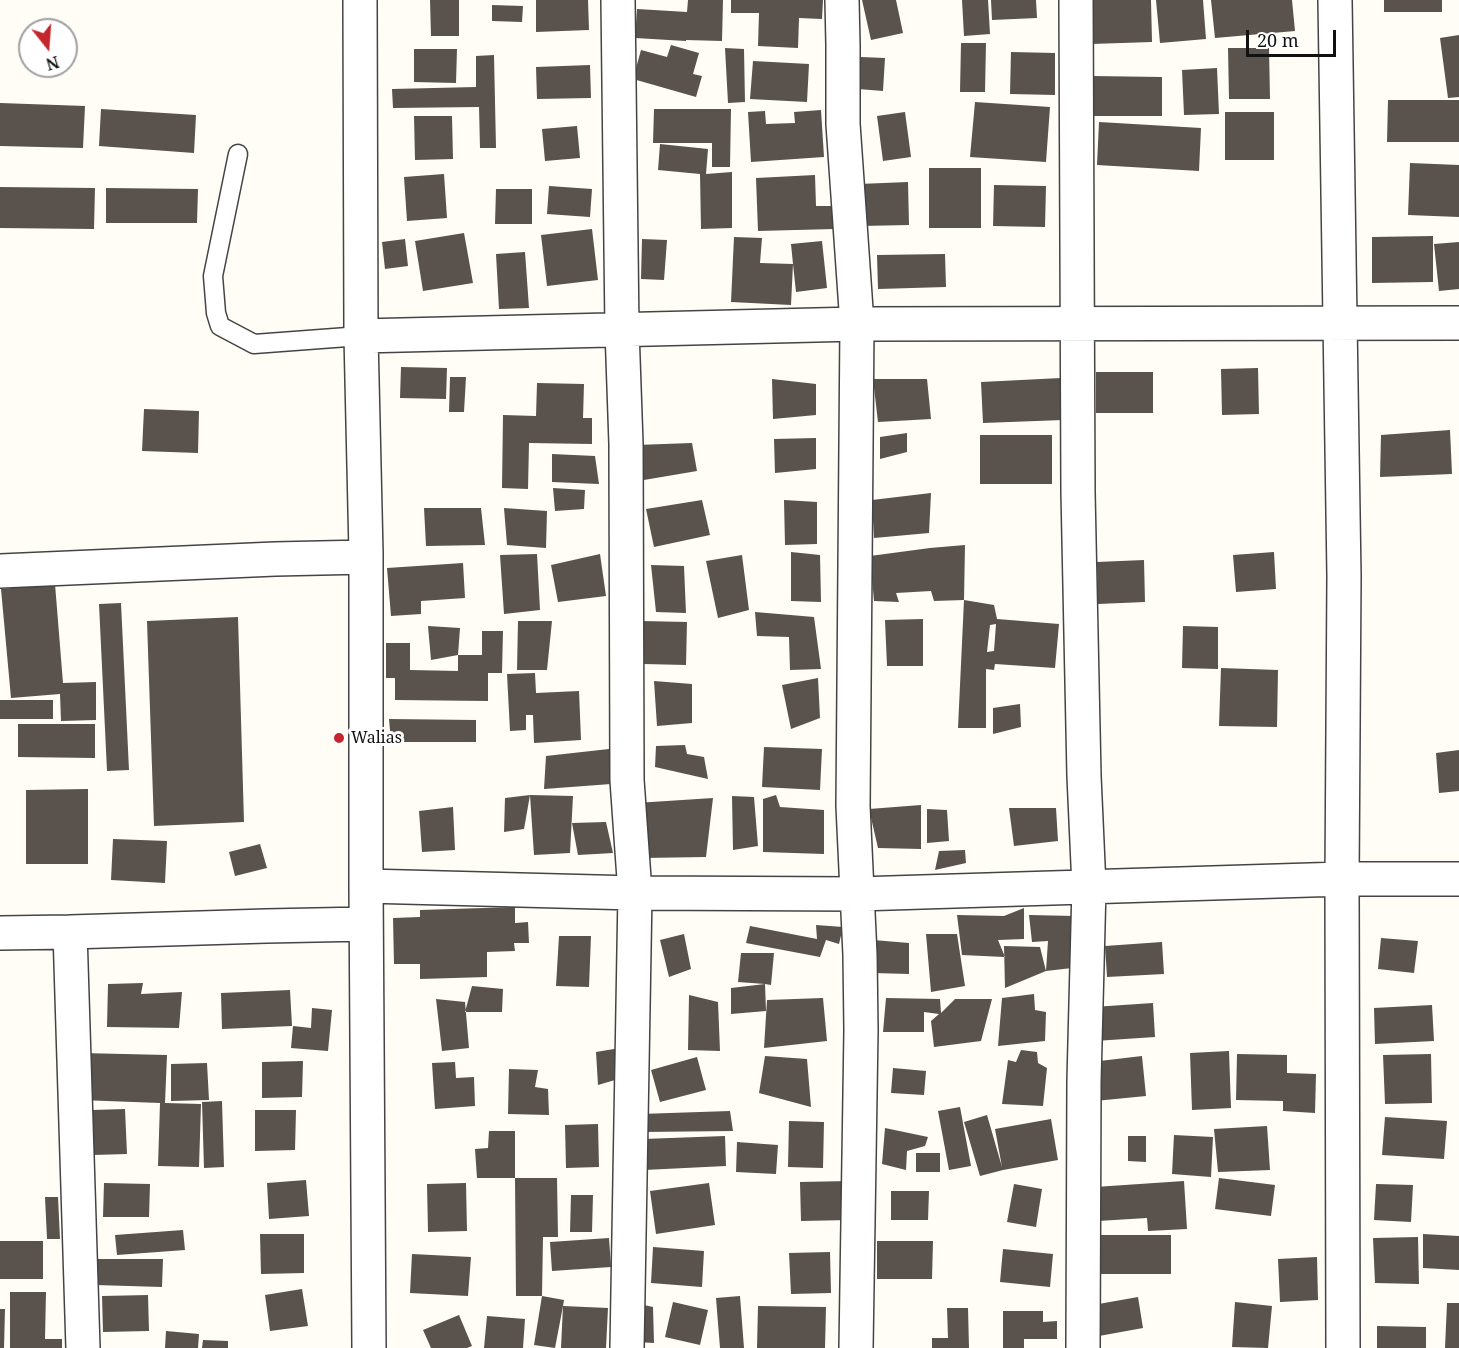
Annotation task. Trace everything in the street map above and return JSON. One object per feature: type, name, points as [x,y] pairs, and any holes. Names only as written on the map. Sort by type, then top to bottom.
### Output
[{"type":"street","points":[[360,0],[361,336],[366,557],[369,1348]]},
{"type":"street","points":[[618,0],[622,330],[626,444],[627,780],[635,893],[627,1348]]},
{"type":"street","points":[[842,0],[843,124],[857,324],[853,806],[858,894],[861,1030],[856,1348]]},
{"type":"street","points":[[1076,0],[1080,659],[1089,886],[1084,1081],[1083,1348]]},
{"type":"street","points":[[1335,0],[1344,576],[1343,1348]]},
{"type":"street","points":[[361,336],[857,324],[1459,323]]},
{"type":"street","points":[[0,571],[366,557]]},
{"type":"street","points":[[366,886],[635,893],[858,894],[1342,879],[1459,879]]},
{"type":"street","points":[[0,933],[366,924]]},
{"type":"street","points":[[70,932],[82,1348]]},
{"type":"lane","points":[[238,154],[213,276],[216,313],[220,326],[254,344],[361,336]]},
{"type":"building","points":[[430,0],[459,0],[459,36],[431,36]]},
{"type":"building","points":[[536,0],[588,0],[589,30],[536,32]]},
{"type":"building","points":[[688,0],[723,0],[722,41],[635,38],[637,9],[687,12]]},
{"type":"building","points":[[731,0],[823,0],[822,19],[799,18],[798,48],[758,46],[759,13],[731,13]]},
{"type":"building","points":[[862,0],[896,0],[903,33],[871,40]]},
{"type":"building","points":[[962,0],[988,0],[990,34],[964,36]]},
{"type":"building","points":[[991,0],[1036,0],[1037,18],[992,20]]},
{"type":"building","points":[[1090,0],[1151,0],[1152,42],[1091,44]]},
{"type":"building","points":[[1156,0],[1203,0],[1206,39],[1160,43]]},
{"type":"building","points":[[1211,0],[1292,0],[1295,31],[1215,38]]},
{"type":"building","points":[[1384,0],[1442,0],[1442,12],[1384,12]]},
{"type":"building","points":[[492,5],[523,6],[522,22],[492,21]]},
{"type":"building","points":[[1459,35],[1459,97],[1448,98],[1440,38]]},
{"type":"building","points":[[961,43],[986,43],[985,92],[960,92]]},
{"type":"building","points":[[671,45],[699,53],[693,74],[702,76],[696,97],[633,79],[641,50],[667,57]]},
{"type":"building","points":[[725,48],[744,49],[745,102],[728,103]]},
{"type":"building","points":[[1228,48],[1269,48],[1270,99],[1229,99]]},
{"type":"building","points":[[414,49],[457,49],[456,83],[414,82]]},
{"type":"building","points":[[1011,52],[1055,53],[1055,95],[1010,94]]},
{"type":"building","points":[[494,55],[496,148],[480,148],[479,107],[393,108],[392,89],[476,87],[476,56]]},
{"type":"building","points":[[861,57],[885,58],[883,91],[858,89]]},
{"type":"building","points":[[753,61],[809,64],[807,102],[750,99]]},
{"type":"building","points":[[590,65],[591,98],[537,99],[536,67]]},
{"type":"building","points":[[1217,68],[1219,114],[1184,115],[1182,70]]},
{"type":"building","points":[[1092,76],[1162,77],[1162,116],[1092,116]]},
{"type":"building","points":[[1388,100],[1459,100],[1459,142],[1387,142]]},
{"type":"building","points":[[975,102],[1050,107],[1046,162],[970,157]]},
{"type":"building","points":[[0,103],[85,106],[83,148],[0,146]]},
{"type":"building","points":[[101,109],[196,115],[194,153],[99,146]]},
{"type":"building","points":[[654,109],[731,109],[730,167],[712,167],[712,143],[653,143]]},
{"type":"building","points":[[821,110],[824,157],[751,162],[748,112],[765,111],[766,124],[795,123],[794,112]]},
{"type":"building","points":[[905,112],[911,157],[883,161],[877,116]]},
{"type":"building","points":[[1225,112],[1274,112],[1274,160],[1225,160]]},
{"type":"building","points":[[414,116],[452,116],[453,159],[415,160]]},
{"type":"building","points":[[1099,122],[1201,128],[1199,171],[1097,165]]},
{"type":"building","points":[[577,126],[580,158],[545,161],[542,129]]},
{"type":"building","points":[[660,144],[708,149],[706,174],[732,172],[732,228],[701,229],[700,174],[658,170]]},
{"type":"building","points":[[1410,163],[1459,165],[1459,217],[1408,215]]},
{"type":"building","points":[[929,168],[981,168],[981,228],[929,228]]},
{"type":"building","points":[[444,174],[447,218],[407,221],[404,177]]},
{"type":"building","points":[[815,175],[816,206],[833,206],[834,229],[758,231],[756,178]]},
{"type":"building","points":[[908,182],[909,225],[861,226],[859,184]]},
{"type":"building","points":[[994,185],[1046,186],[1045,227],[993,226]]},
{"type":"building","points":[[549,186],[592,189],[590,217],[547,214]]},
{"type":"building","points":[[0,187],[95,188],[94,229],[0,228]]},
{"type":"building","points":[[106,188],[198,189],[197,223],[106,223]]},
{"type":"building","points":[[496,189],[532,189],[532,224],[495,224]]},
{"type":"building","points":[[592,229],[598,280],[547,286],[541,235]]},
{"type":"building","points":[[464,233],[473,283],[423,291],[415,241]]},
{"type":"building","points":[[1433,236],[1433,282],[1372,283],[1372,237]]},
{"type":"building","points":[[734,237],[762,238],[760,263],[793,264],[791,305],[731,302]]},
{"type":"building","points":[[405,239],[408,266],[385,269],[382,242]]},
{"type":"building","points":[[642,239],[667,240],[664,280],[641,279]]},
{"type":"building","points":[[822,241],[827,288],[796,292],[791,244]]},
{"type":"building","points":[[1459,242],[1459,289],[1439,291],[1434,244]]},
{"type":"building","points":[[525,252],[529,308],[499,309],[496,254]]},
{"type":"building","points":[[945,254],[946,287],[878,289],[877,255]]},
{"type":"building","points":[[401,367],[447,368],[446,399],[400,398]]},
{"type":"building","points":[[1258,368],[1259,414],[1222,415],[1221,369]]},
{"type":"building","points":[[1096,372],[1153,372],[1153,413],[1096,413]]},
{"type":"building","points":[[450,377],[466,377],[464,412],[449,412]]},
{"type":"building","points":[[1061,378],[1063,420],[983,423],[981,382]]},
{"type":"building","points":[[772,379],[816,384],[816,415],[773,419]]},
{"type":"building","points":[[873,379],[927,379],[931,419],[878,422]]},
{"type":"building","points":[[537,383],[584,384],[583,418],[592,418],[592,444],[529,443],[528,489],[502,488],[503,415],[536,416]]},
{"type":"building","points":[[144,409],[199,411],[198,453],[142,451]]},
{"type":"building","points":[[1450,430],[1452,474],[1380,477],[1381,435]]},
{"type":"building","points":[[907,433],[907,452],[880,459],[880,437]]},
{"type":"building","points":[[980,435],[1052,435],[1052,484],[980,484]]},
{"type":"building","points":[[816,438],[816,469],[775,473],[774,439]]},
{"type":"building","points":[[692,443],[697,471],[638,481],[636,445]]},
{"type":"building","points":[[552,454],[595,456],[599,484],[552,482]]},
{"type":"building","points":[[553,488],[585,490],[584,509],[555,511]]},
{"type":"building","points":[[931,493],[929,533],[874,538],[872,500]]},
{"type":"building","points":[[702,500],[710,535],[654,547],[646,509]]},
{"type":"building","points":[[784,500],[817,502],[817,544],[785,545]]},
{"type":"building","points":[[424,508],[481,508],[485,545],[426,546]]},
{"type":"building","points":[[504,508],[547,511],[546,548],[507,545]]},
{"type":"building","points":[[965,545],[964,600],[934,601],[931,591],[896,593],[899,602],[874,601],[870,556]]},
{"type":"building","points":[[791,552],[820,555],[821,602],[791,601]]},
{"type":"building","points":[[1274,552],[1276,589],[1236,592],[1233,555]]},
{"type":"building","points":[[537,554],[540,610],[504,614],[500,555]]},
{"type":"building","points":[[600,554],[606,596],[558,602],[551,565]]},
{"type":"building","points":[[742,555],[749,610],[718,618],[706,561]]},
{"type":"building","points":[[1144,560],[1145,602],[1098,604],[1097,562]]},
{"type":"building","points":[[463,563],[465,598],[421,601],[421,614],[391,616],[387,568]]},
{"type":"building","points":[[651,565],[684,566],[686,613],[656,612]]},
{"type":"building","points":[[55,584],[63,683],[96,682],[96,720],[61,721],[60,694],[11,698],[1,589]]},
{"type":"building","points":[[964,600],[994,605],[997,619],[1059,624],[1055,668],[995,664],[994,670],[986,669],[986,728],[958,728]],"holes":[[[996,624],[994,651],[987,652],[990,625]]]},
{"type":"building","points":[[121,603],[129,770],[107,771],[99,604]]},
{"type":"building","points":[[755,612],[814,617],[821,669],[790,670],[789,637],[757,636]]},
{"type":"building","points":[[238,617],[244,822],[154,826],[147,621]]},
{"type":"building","points":[[923,619],[923,666],[887,666],[885,620]]},
{"type":"building","points":[[518,621],[552,621],[547,670],[517,670]]},
{"type":"building","points":[[642,621],[687,622],[686,665],[644,664]]},
{"type":"building","points":[[428,626],[460,628],[458,655],[431,660]]},
{"type":"building","points":[[1183,626],[1218,627],[1218,669],[1182,668]]},
{"type":"building","points":[[482,631],[503,631],[502,673],[488,673],[488,701],[395,700],[395,678],[386,678],[386,643],[410,643],[410,670],[458,671],[458,655],[482,655]]},
{"type":"building","points":[[1221,668],[1278,670],[1277,727],[1219,726]]},
{"type":"building","points":[[535,673],[536,693],[579,691],[581,740],[534,743],[533,715],[526,715],[526,730],[510,731],[507,674]]},
{"type":"building","points":[[818,678],[820,718],[791,729],[782,685]]},
{"type":"building","points":[[654,681],[692,684],[692,723],[657,726]]},
{"type":"building","points":[[0,700],[53,700],[53,719],[0,719]]},
{"type":"building","points":[[1020,704],[1021,727],[993,734],[993,708]]},
{"type":"building","points":[[389,719],[476,720],[476,742],[391,742]]},
{"type":"building","points":[[18,724],[95,724],[95,758],[18,757]]},
{"type":"building","points":[[685,745],[687,754],[704,757],[708,779],[655,767],[656,746]]},
{"type":"building","points":[[764,747],[822,749],[820,790],[762,787]]},
{"type":"building","points":[[609,749],[611,784],[544,789],[546,756]]},
{"type":"building","points":[[1459,750],[1459,791],[1439,793],[1436,753]]},
{"type":"building","points":[[88,789],[88,864],[26,864],[26,790]]},
{"type":"building","points":[[530,795],[524,829],[504,832],[505,798]]},
{"type":"building","points":[[530,795],[573,796],[570,853],[534,855]]},
{"type":"building","points":[[776,795],[780,807],[824,810],[824,854],[763,852],[763,799]]},
{"type":"building","points":[[732,796],[754,797],[758,846],[733,850]]},
{"type":"building","points":[[713,798],[706,857],[643,858],[636,803]]},
{"type":"building","points":[[921,805],[921,849],[878,848],[869,809]]},
{"type":"building","points":[[453,807],[455,850],[422,852],[419,811]]},
{"type":"building","points":[[1009,808],[1056,808],[1058,841],[1014,846]]},
{"type":"building","points":[[927,809],[947,810],[949,841],[927,843]]},
{"type":"building","points":[[606,822],[613,853],[578,855],[572,823]]},
{"type":"building","points":[[113,839],[167,841],[165,883],[111,880]]},
{"type":"building","points":[[260,844],[267,868],[235,876],[229,852]]},
{"type":"building","points":[[965,850],[966,863],[935,870],[939,851]]},
{"type":"building","points":[[515,907],[515,923],[528,922],[529,943],[514,943],[515,951],[487,952],[487,977],[420,979],[420,964],[394,964],[393,918],[420,917],[420,910]]},
{"type":"building","points":[[1024,908],[1024,939],[998,940],[1005,957],[962,955],[957,915],[1004,916]]},
{"type":"building","points":[[1029,915],[1074,916],[1072,968],[1046,971],[1048,941],[1032,942]]},
{"type":"building","points":[[816,925],[843,927],[839,944],[826,940],[820,957],[746,943],[750,926],[817,939]]},
{"type":"building","points":[[684,934],[691,969],[669,977],[660,940]]},
{"type":"building","points":[[926,934],[957,934],[965,986],[931,992]]},
{"type":"building","points":[[559,936],[591,936],[589,987],[556,986]]},
{"type":"building","points":[[1381,938],[1418,941],[1414,973],[1378,969]]},
{"type":"building","points":[[873,940],[909,943],[909,974],[873,973]]},
{"type":"building","points":[[1162,942],[1164,974],[1107,977],[1105,946]]},
{"type":"building","points":[[1004,946],[1040,947],[1046,971],[1005,988]]},
{"type":"building","points":[[741,953],[774,953],[771,985],[738,982]]},
{"type":"building","points":[[143,983],[141,994],[182,992],[179,1028],[107,1027],[108,984]]},
{"type":"building","points":[[765,984],[766,1011],[731,1014],[731,988]]},
{"type":"building","points":[[472,986],[503,989],[502,1012],[465,1012]]},
{"type":"building","points":[[290,990],[292,1026],[222,1029],[221,993]]},
{"type":"building","points":[[1034,994],[1035,1010],[1046,1012],[1045,1041],[998,1046],[1002,998]]},
{"type":"building","points":[[689,995],[718,1002],[720,1051],[688,1050]]},
{"type":"building","points":[[823,998],[827,1041],[764,1048],[767,1000]]},
{"type":"building","points":[[886,998],[940,999],[941,1013],[955,999],[992,999],[981,1041],[934,1047],[931,1021],[939,1014],[924,1012],[924,1032],[883,1032]]},
{"type":"building","points":[[436,999],[465,1002],[469,1048],[442,1051]]},
{"type":"building","points":[[1153,1003],[1155,1037],[1095,1041],[1093,1007]]},
{"type":"building","points":[[1432,1005],[1434,1041],[1375,1044],[1374,1008]]},
{"type":"building","points":[[312,1008],[332,1010],[328,1051],[291,1048],[293,1026],[311,1028]]},
{"type":"building","points":[[620,1048],[625,1077],[598,1085],[596,1052]]},
{"type":"building","points":[[1021,1050],[1037,1052],[1038,1063],[1047,1068],[1043,1106],[1002,1104],[1008,1060],[1016,1062]]},
{"type":"building","points":[[1229,1051],[1231,1108],[1192,1110],[1190,1053]]},
{"type":"building","points":[[81,1053],[167,1055],[165,1103],[201,1104],[199,1167],[158,1166],[160,1103],[80,1100]]},
{"type":"building","points":[[1237,1054],[1287,1055],[1287,1073],[1316,1074],[1315,1113],[1283,1111],[1283,1101],[1236,1100]]},
{"type":"building","points":[[1431,1054],[1432,1103],[1385,1104],[1383,1055]]},
{"type":"building","points":[[765,1056],[807,1059],[811,1107],[759,1093]]},
{"type":"building","points":[[1142,1056],[1146,1096],[1095,1101],[1091,1062]]},
{"type":"building","points":[[697,1057],[706,1090],[660,1102],[651,1070]]},
{"type":"building","points":[[303,1061],[302,1097],[262,1098],[262,1062]]},
{"type":"building","points":[[455,1062],[456,1078],[474,1077],[475,1106],[435,1109],[432,1063]]},
{"type":"building","points":[[207,1063],[209,1100],[171,1101],[171,1064]]},
{"type":"building","points":[[893,1068],[926,1071],[924,1095],[891,1093]]},
{"type":"building","points":[[509,1069],[538,1070],[535,1087],[548,1089],[549,1115],[508,1114]]},
{"type":"building","points":[[222,1101],[224,1167],[204,1168],[202,1102]]},
{"type":"building","points":[[960,1107],[971,1166],[949,1170],[938,1111]]},
{"type":"building","points":[[125,1109],[127,1154],[93,1155],[92,1110]]},
{"type":"building","points":[[255,1110],[296,1110],[295,1150],[255,1151]]},
{"type":"building","points":[[730,1111],[733,1131],[642,1132],[640,1114]]},
{"type":"building","points":[[987,1115],[1002,1167],[995,1129],[1051,1119],[1058,1160],[980,1176],[964,1122]]},
{"type":"building","points":[[1385,1117],[1447,1121],[1444,1159],[1382,1155]]},
{"type":"building","points":[[789,1121],[824,1122],[823,1168],[788,1167]]},
{"type":"building","points":[[598,1124],[599,1167],[566,1168],[565,1125]]},
{"type":"building","points":[[1267,1126],[1270,1170],[1218,1172],[1214,1129]]},
{"type":"building","points":[[885,1128],[928,1137],[925,1146],[907,1151],[906,1170],[882,1164]]},
{"type":"building","points":[[489,1131],[515,1131],[515,1178],[477,1178],[475,1149],[488,1148]]},
{"type":"building","points":[[1174,1135],[1213,1137],[1211,1177],[1172,1174]]},
{"type":"building","points":[[725,1136],[726,1166],[644,1170],[643,1139]]},
{"type":"building","points":[[1128,1136],[1146,1136],[1146,1162],[1128,1161]]},
{"type":"building","points":[[737,1142],[778,1145],[776,1174],[736,1172]]},
{"type":"building","points":[[916,1153],[940,1153],[940,1172],[916,1172]]},
{"type":"building","points":[[515,1178],[557,1178],[558,1237],[543,1237],[542,1296],[516,1296]]},
{"type":"building","points":[[1219,1178],[1275,1185],[1271,1216],[1215,1209]]},
{"type":"building","points":[[306,1180],[309,1216],[269,1219],[267,1183]]},
{"type":"building","points":[[849,1181],[850,1220],[801,1221],[800,1182]]},
{"type":"building","points":[[1184,1181],[1187,1229],[1148,1231],[1147,1218],[1098,1221],[1095,1187]]},
{"type":"building","points":[[104,1183],[150,1184],[149,1217],[103,1217]]},
{"type":"building","points":[[466,1183],[467,1231],[428,1232],[427,1184]]},
{"type":"building","points":[[709,1183],[715,1225],[656,1234],[650,1191]]},
{"type":"building","points":[[1014,1184],[1042,1189],[1036,1227],[1007,1222]]},
{"type":"building","points":[[1376,1184],[1413,1185],[1411,1222],[1374,1220]]},
{"type":"building","points":[[891,1191],[929,1191],[928,1220],[891,1220]]},
{"type":"building","points":[[571,1195],[593,1195],[592,1232],[570,1232]]},
{"type":"building","points":[[45,1197],[58,1197],[60,1239],[47,1239]]},
{"type":"building","points":[[183,1230],[185,1250],[117,1255],[115,1235]]},
{"type":"building","points":[[260,1234],[304,1234],[304,1273],[261,1274]]},
{"type":"building","points":[[1423,1234],[1459,1236],[1459,1270],[1423,1268]]},
{"type":"building","points":[[1098,1235],[1171,1235],[1171,1274],[1097,1274]]},
{"type":"building","points":[[1418,1237],[1419,1284],[1375,1283],[1373,1238]]},
{"type":"building","points":[[609,1238],[611,1267],[552,1271],[550,1242]]},
{"type":"building","points":[[0,1241],[43,1241],[43,1279],[0,1279]]},
{"type":"building","points":[[877,1241],[933,1241],[932,1279],[877,1279]]},
{"type":"building","points":[[653,1247],[704,1251],[702,1287],[651,1283]]},
{"type":"building","points":[[1003,1249],[1053,1254],[1050,1287],[1000,1282]]},
{"type":"building","points":[[830,1252],[831,1293],[791,1294],[789,1253]]},
{"type":"building","points":[[412,1254],[471,1257],[468,1296],[410,1293]]},
{"type":"building","points":[[1317,1257],[1318,1300],[1280,1302],[1278,1259]]},
{"type":"building","points":[[95,1259],[163,1259],[162,1287],[95,1285]]},
{"type":"building","points":[[302,1289],[308,1326],[270,1331],[265,1295]]},
{"type":"building","points":[[10,1292],[46,1292],[45,1339],[62,1339],[62,1348],[10,1348]]},
{"type":"building","points":[[148,1295],[149,1331],[103,1332],[102,1296]]},
{"type":"building","points":[[542,1296],[564,1300],[555,1348],[534,1345]]},
{"type":"building","points":[[740,1296],[744,1348],[720,1348],[716,1298]]},
{"type":"building","points":[[1138,1297],[1143,1328],[1099,1336],[1093,1305]]},
{"type":"building","points":[[673,1302],[708,1310],[700,1345],[665,1337]]},
{"type":"building","points":[[1235,1302],[1272,1306],[1268,1348],[1232,1347]]},
{"type":"building","points":[[635,1303],[653,1307],[654,1343],[636,1342]]},
{"type":"building","points":[[1447,1303],[1459,1303],[1459,1348],[1445,1348]]},
{"type":"building","points":[[563,1306],[608,1308],[606,1348],[561,1348]]},
{"type":"building","points":[[758,1306],[826,1307],[825,1348],[757,1348]]},
{"type":"building","points":[[947,1308],[968,1308],[969,1348],[932,1348],[932,1338],[948,1338]]},
{"type":"building","points":[[0,1309],[5,1309],[4,1348],[0,1348]]},
{"type":"building","points":[[1003,1311],[1043,1311],[1043,1322],[1057,1321],[1057,1339],[1024,1339],[1024,1348],[1003,1348]]},
{"type":"building","points":[[459,1315],[472,1346],[431,1348],[423,1330]]},
{"type":"building","points":[[487,1316],[525,1319],[523,1348],[484,1348]]},
{"type":"building","points":[[1377,1326],[1426,1327],[1426,1348],[1377,1348]]},
{"type":"building","points":[[166,1331],[199,1334],[198,1348],[165,1348]]},
{"type":"building","points":[[203,1340],[228,1341],[228,1348],[202,1348]]},
{"type":"place","name":"Walias","points":[[339,738]]}]
